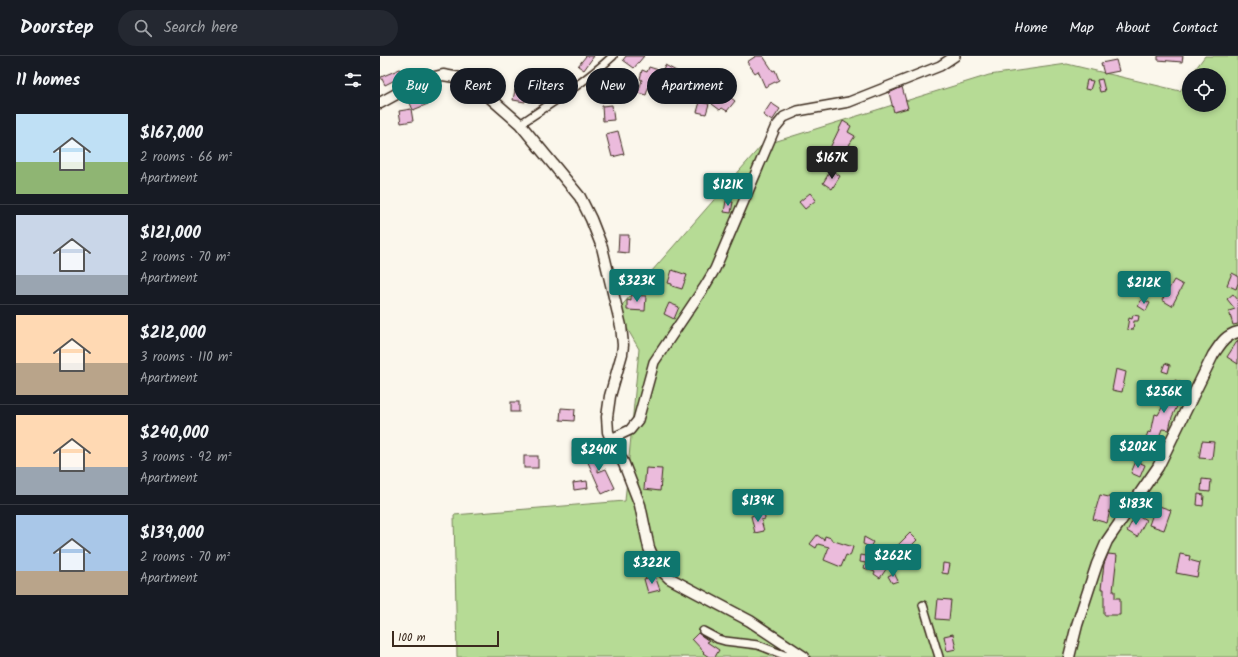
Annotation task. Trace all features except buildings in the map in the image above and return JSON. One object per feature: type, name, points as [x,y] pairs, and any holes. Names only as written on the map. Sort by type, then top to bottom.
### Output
[{"type":"main road","points":[[380,103],[422,80],[435,76],[452,76],[466,79],[520,124],[580,197],[602,247],[621,326],[622,354],[609,405],[607,424],[611,440],[624,464],[640,505],[649,548],[657,566],[669,578],[750,621],[803,657]]},
{"type":"main road","points":[[1069,657],[1077,625],[1107,542],[1158,467],[1213,355],[1224,339],[1230,334],[1238,332]]},
{"type":"street","points":[[520,124],[599,69],[613,56]]},
{"type":"street","points":[[611,440],[630,430],[638,420],[654,362],[715,269],[775,128],[784,117],[798,111],[849,102],[940,66],[955,56]]},
{"type":"street","points":[[923,606],[939,657]]},
{"type":"street","points":[[703,631],[718,640],[758,645],[784,655],[803,657]]},
{"type":"green space","points":[[1205,56],[1238,56],[1238,657],[457,657],[454,515],[625,501],[639,349],[617,311],[761,146],[989,75],[1067,64],[1180,91],[1182,88],[1182,112],[1226,112],[1226,68],[1196,68]]}]
